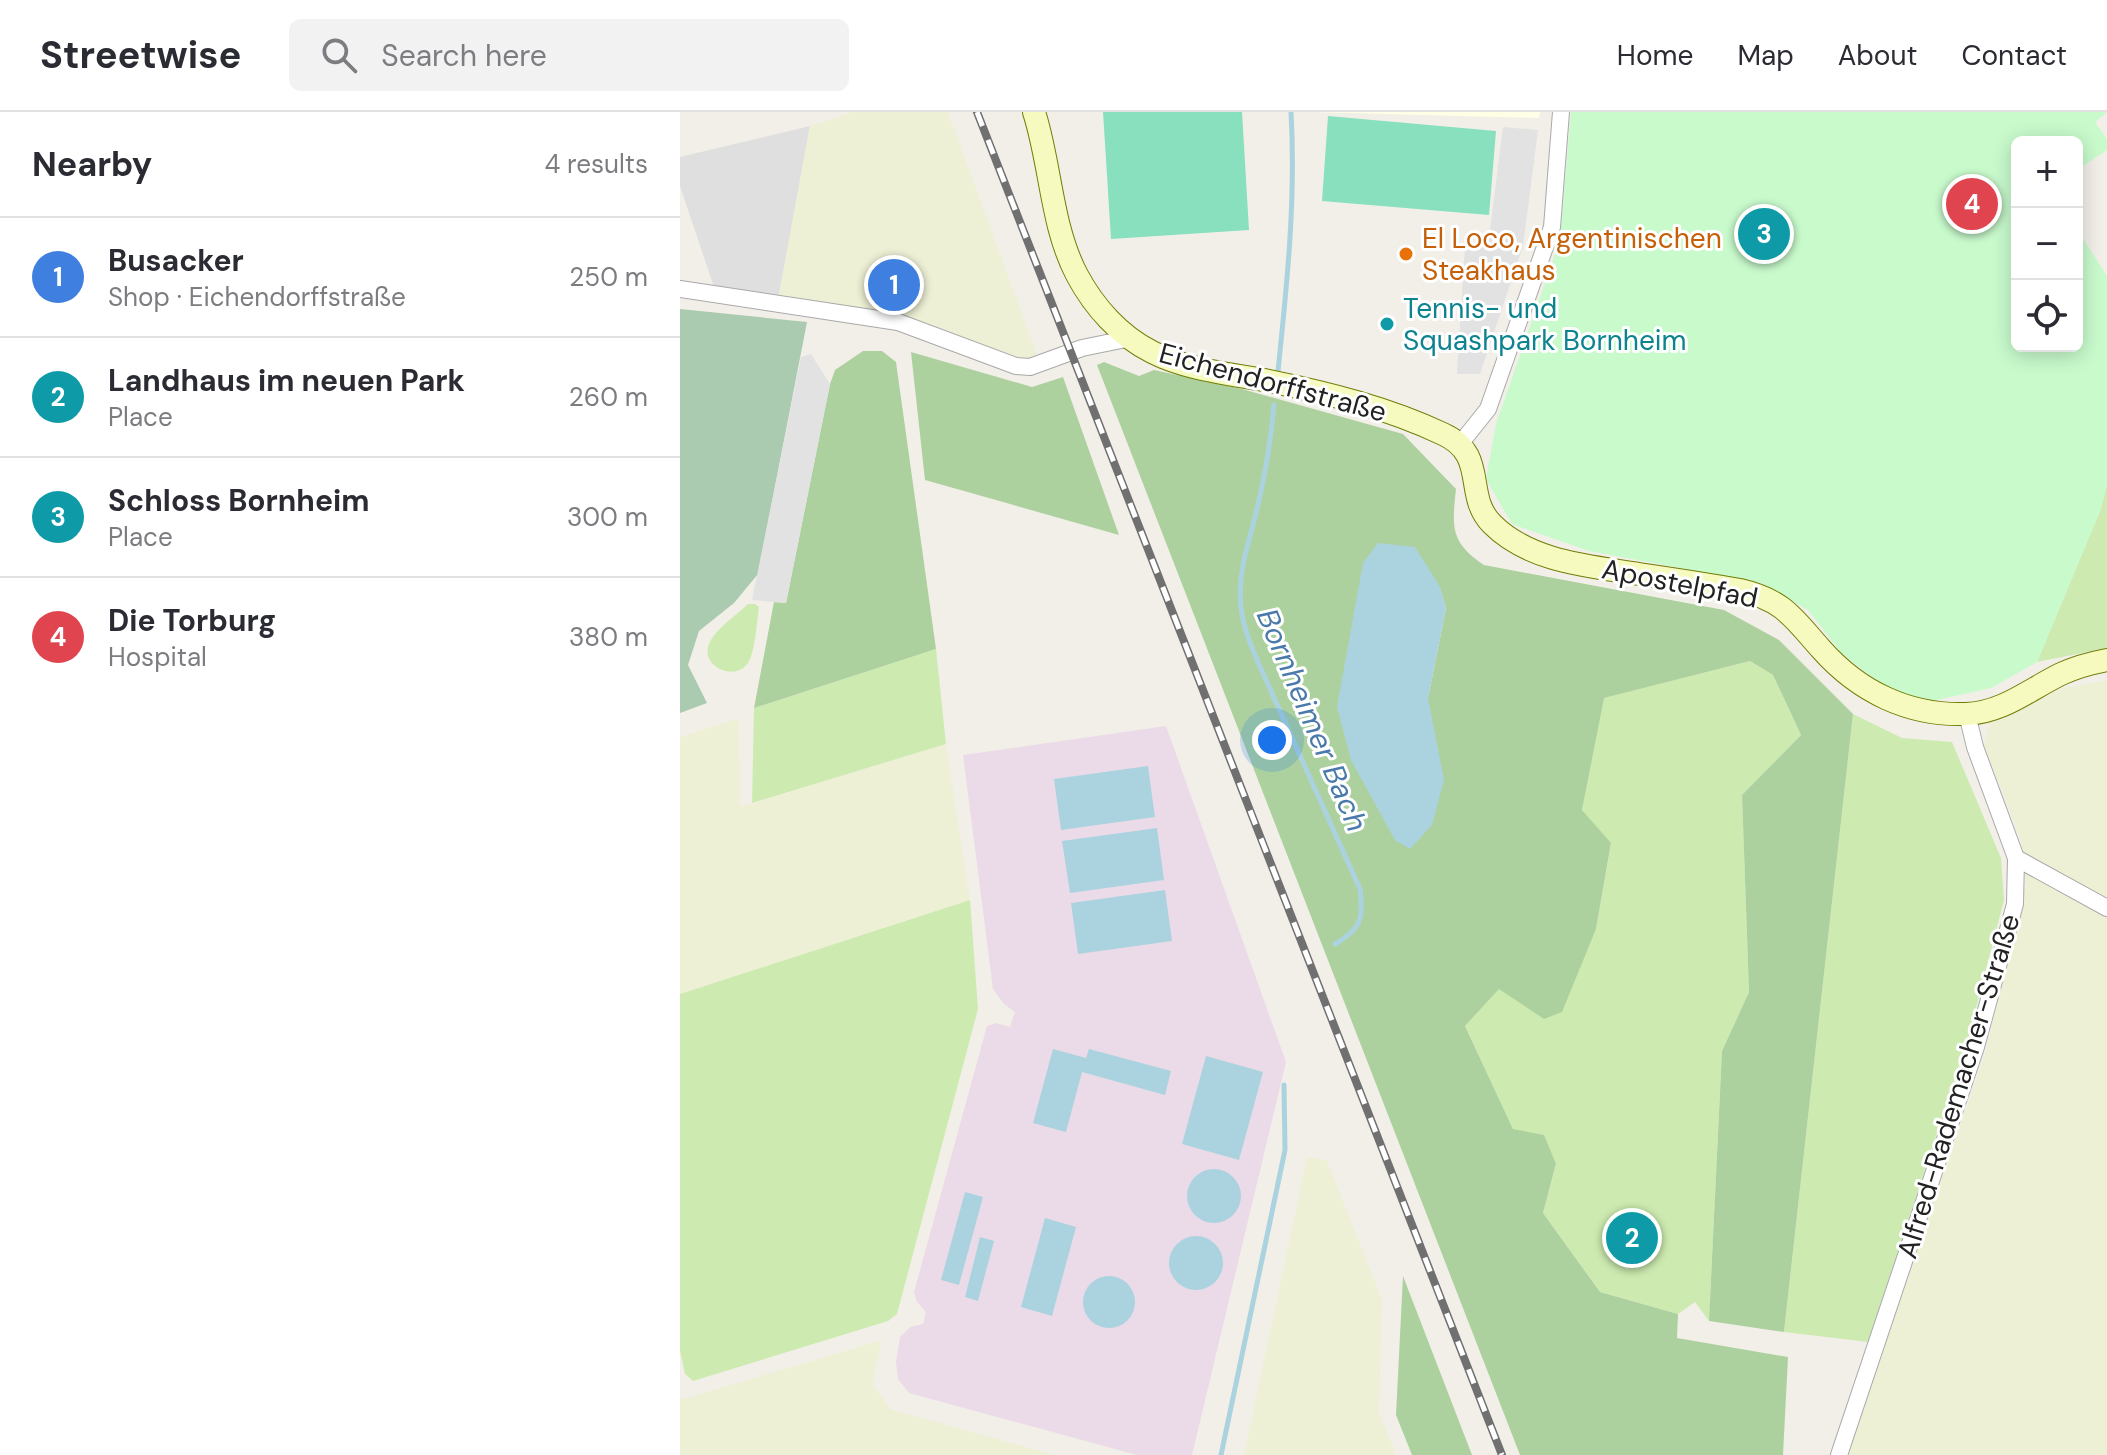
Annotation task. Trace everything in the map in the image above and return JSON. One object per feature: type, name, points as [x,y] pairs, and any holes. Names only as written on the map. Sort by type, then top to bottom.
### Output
[{"type":"street","name":"Eichendorffstraße","points":[[1034,112],[1068,254],[1092,300],[1113,324],[1153,352],[1192,366],[1342,397],[1443,434],[1460,444]]},
{"type":"street","points":[[1460,444],[1488,409],[1552,227],[1561,112]]},
{"type":"street","name":"Eichendorffstraße","points":[[680,289],[898,322],[1016,366],[1030,367],[1082,348],[1131,338]]},
{"type":"street","name":"Apostelpfad","points":[[1460,444],[1472,462],[1482,511],[1492,524],[1515,541],[1563,562],[1761,595],[1793,616],[1833,662],[1871,691],[1911,709],[1967,714],[1993,709],[2061,674],[2107,660]]},
{"type":"street","name":"Alfred-Rademacher-Straße","points":[[1839,1455],[1976,1047],[2015,904],[2016,858],[1975,747],[1967,714]]},
{"type":"street","points":[[2016,858],[2107,908]]},
{"type":"shaded area","points":[[853,112],[948,112],[1039,360],[1028,363],[913,319],[779,295],[810,126]]},
{"type":"shaded area","points":[[1311,112],[1540,112],[1539,118]]},
{"type":"shaded area","points":[[810,126],[779,295],[714,287],[680,186],[680,157]]},
{"type":"shaded area","points":[[1503,127],[1538,130],[1523,246],[1480,374],[1457,374],[1465,246],[1488,246]]},
{"type":"shaded area","points":[[680,309],[807,322],[758,574],[734,603],[699,631],[688,665],[707,703],[680,713]]},
{"type":"shaded area","points":[[811,354],[830,384],[786,603],[752,600],[801,357]]},
{"type":"shaded area","points":[[2107,680],[2107,1455],[1847,1455],[1986,1051],[2026,884],[2021,840],[1984,745],[1990,718],[2043,692]]},
{"type":"shaded area","points":[[739,718],[740,807],[946,744],[970,900],[680,994],[680,737]]},
{"type":"shaded area","points":[[1166,726],[1286,1062],[1192,1455],[1137,1455],[909,1393],[898,1379],[896,1362],[900,1337],[910,1327],[923,1324],[926,1312],[917,1302],[914,1292],[987,1026],[996,1023],[1010,1027],[1015,1012],[1004,1004],[993,989],[963,755]]},
{"type":"shaded area","points":[[1307,1157],[1327,1161],[1382,1299],[1379,1412],[1396,1455],[1244,1455]]},
{"type":"shaded area","points":[[882,1340],[872,1384],[890,1409],[1055,1455],[680,1455],[680,1400]]},
{"type":"green space","points":[[1103,112],[1242,112],[1249,230],[1111,239]]},
{"type":"green space","points":[[1571,112],[2107,112],[2095,122],[2107,139],[2107,150],[2083,166],[2083,136],[2011,136],[2011,352],[2083,352],[2083,238],[2107,276],[2107,485],[2100,511],[2037,662],[1991,688],[1932,701],[1890,691],[1842,654],[1808,610],[1761,583],[1589,551],[1512,524],[1486,479],[1496,424],[1560,240]]},
{"type":"green space","points":[[1328,116],[1496,131],[1489,215],[1322,201]]},
{"type":"green space","points":[[863,351],[882,351],[896,362],[936,649],[754,708],[774,602],[786,603],[830,384],[835,370]]},
{"type":"green space","points":[[911,352],[1032,387],[1063,377],[1119,535],[925,480]]},
{"type":"green space","points":[[1104,362],[1139,376],[1154,370],[1242,389],[1403,434],[1456,489],[1456,533],[1465,549],[1484,565],[1724,610],[1779,640],[1853,714],[1784,1332],[1709,1321],[1722,1051],[1749,992],[1742,795],[1801,735],[1773,675],[1750,661],[1604,698],[1582,810],[1611,843],[1596,929],[1562,1012],[1544,1019],[1499,989],[1465,1026],[1513,1129],[1544,1135],[1556,1164],[1543,1213],[1600,1292],[1678,1314],[1677,1338],[1788,1357],[1783,1455],[1520,1455],[1097,365]],"holes":[[[1440,588],[1446,608],[1428,698]]]},
{"type":"green space","points":[[2107,485],[2107,648],[2037,662],[2100,511]]},
{"type":"green space","points":[[748,604],[759,607],[754,645],[748,663],[735,671],[720,669],[709,659],[709,644],[721,628]]},
{"type":"green space","points":[[936,649],[946,744],[752,803],[754,708]]},
{"type":"green space","points":[[1750,661],[1773,675],[1801,735],[1742,795],[1749,992],[1722,1051],[1709,1321],[1695,1302],[1678,1314],[1600,1292],[1543,1213],[1556,1165],[1513,1129],[1465,1026],[1499,988],[1544,1018],[1596,929],[1611,844],[1582,810],[1603,698]]},
{"type":"green space","points":[[1853,714],[1902,738],[1952,742],[2001,858],[2004,900],[1968,1039],[1868,1342],[1784,1332]]},
{"type":"green space","points":[[970,900],[978,1009],[897,1314],[888,1321],[693,1381],[685,1374],[680,1351],[680,994]]},
{"type":"green space","points":[[1403,1276],[1472,1455],[1412,1455],[1396,1415]]},
{"type":"water","points":[[1378,543],[1415,547],[1440,587],[1446,608],[1428,698],[1444,780],[1432,825],[1410,849],[1395,840],[1351,760],[1337,707],[1363,563]]},
{"type":"water","points":[[1148,766],[1155,817],[1061,830],[1054,779]]},
{"type":"water","points":[[1157,828],[1164,880],[1070,893],[1062,841]]},
{"type":"water","points":[[1165,890],[1172,941],[1078,954],[1071,903]]},
{"type":"water","points":[[1053,1049],[1086,1058],[1089,1049],[1171,1071],[1165,1095],[1082,1072],[1066,1132],[1033,1123]]},
{"type":"water","points":[[1206,1056],[1263,1072],[1239,1160],[1182,1144]]},
{"type":"water","points":[[1214,1169],[1233,1177],[1241,1196],[1233,1215],[1214,1223],[1195,1215],[1187,1196],[1195,1177]]},
{"type":"water","points":[[965,1192],[983,1197],[959,1285],[941,1280]]},
{"type":"water","points":[[1045,1218],[1076,1227],[1052,1316],[1021,1307]]},
{"type":"water","points":[[1196,1236],[1215,1244],[1223,1263],[1215,1282],[1196,1290],[1177,1282],[1169,1263],[1177,1244]]},
{"type":"water","points":[[980,1237],[994,1241],[978,1301],[965,1297]]},
{"type":"water","points":[[1109,1276],[1127,1284],[1135,1302],[1127,1320],[1109,1328],[1091,1320],[1083,1302],[1091,1284]]},
{"type":"waterway","name":"Bornheimer Bach","points":[[1278,371],[1291,209],[1291,112]]},
{"type":"waterway","name":"Bornheimer Bach","points":[[1274,405],[1263,483],[1242,570],[1241,607],[1257,660],[1360,889],[1359,922],[1335,944]]},
{"type":"waterway","name":"Bornheimer Bach","points":[[1221,1455],[1285,1150],[1284,1085]]},
{"type":"railway","points":[[977,112],[1502,1455]]},
{"type":"place","name":"Die Torburg","points":[[1972,204]]},
{"type":"place","name":"Schloss Bornheim","points":[[1764,234]]},
{"type":"place","name":"El Loco, Argentinischen Steakhaus","points":[[1406,254]]},
{"type":"place","name":"Busacker","points":[[894,285]]},
{"type":"place","name":"Tennis- und Squashpark Bornheim","points":[[1387,324]]},
{"type":"place","name":"Landhaus im neuen Park","points":[[1632,1238]]}]
